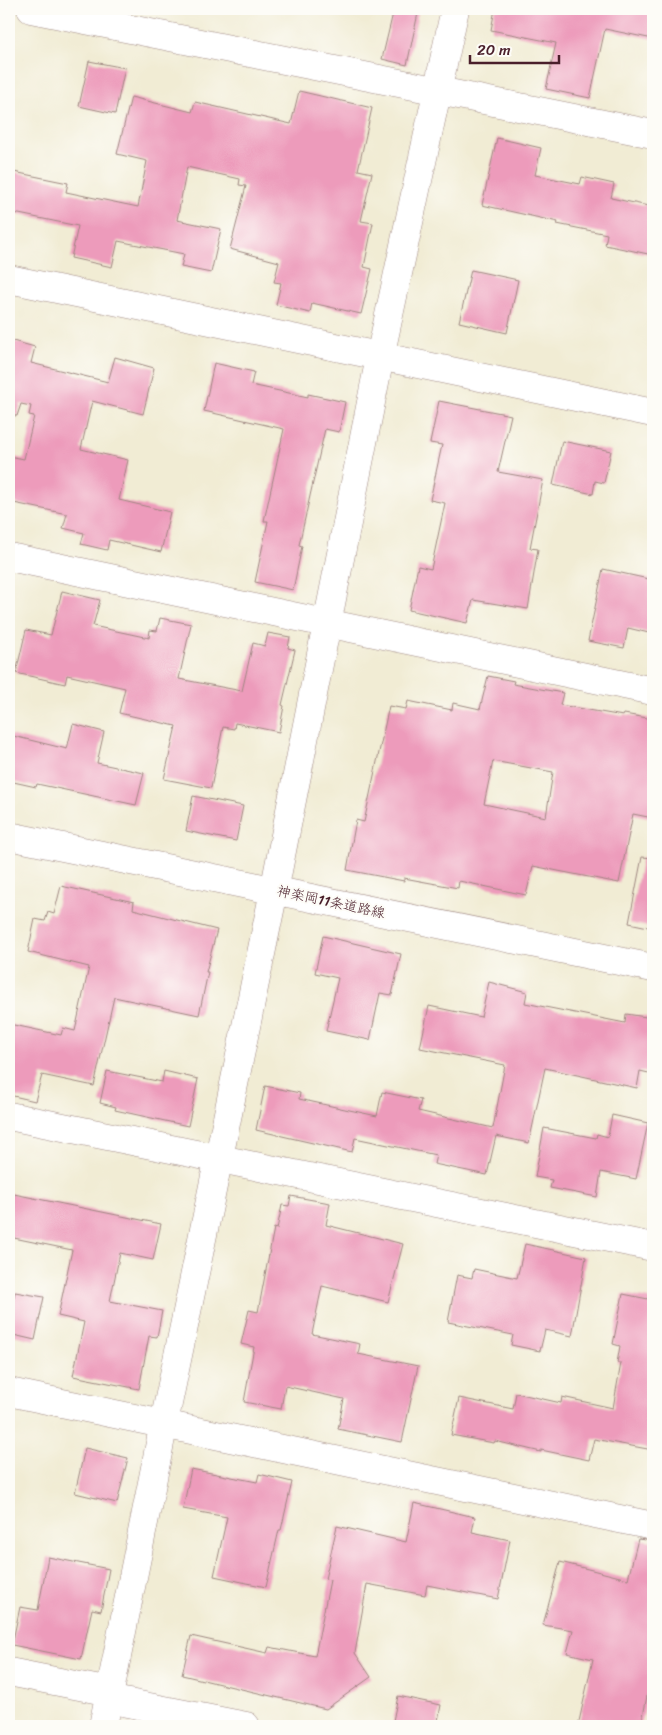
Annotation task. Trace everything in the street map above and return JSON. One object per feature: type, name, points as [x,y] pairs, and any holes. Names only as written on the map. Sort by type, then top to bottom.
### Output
[{"type":"street","points":[[31,9],[653,134]]},
{"type":"street","points":[[103,1726],[274,891],[380,357],[454,9]]},
{"type":"street","points":[[9,279],[653,413]]},
{"type":"street","points":[[9,557],[653,690]]},
{"type":"street","name":"神楽岡11条道路線","points":[[9,836],[653,968]]},
{"type":"street","points":[[9,1116],[653,1247]]},
{"type":"street","points":[[9,1392],[653,1526]]},
{"type":"street","points":[[9,1672],[246,1726]]},
{"type":"building","points":[[394,9],[418,13],[407,65],[382,59]]},
{"type":"building","points":[[495,9],[653,9],[653,39],[605,29],[590,98],[546,89],[556,43],[491,30]]},
{"type":"building","points":[[89,61],[125,68],[115,114],[79,106]]},
{"type":"building","points":[[299,91],[372,108],[358,170],[372,173],[361,221],[373,223],[364,267],[372,269],[361,314],[312,303],[310,313],[276,305],[281,283],[274,282],[279,262],[230,249],[246,186],[239,185],[240,179],[187,167],[177,220],[221,229],[211,273],[181,267],[184,254],[118,241],[112,267],[71,258],[78,226],[9,212],[9,171],[68,183],[66,192],[138,207],[147,161],[117,154],[131,97],[192,112],[195,102],[291,124]]},
{"type":"building","points":[[497,138],[541,148],[535,175],[580,184],[582,177],[614,184],[611,198],[653,207],[653,255],[605,245],[607,234],[557,224],[558,222],[482,205]]},
{"type":"building","points":[[471,270],[518,280],[507,333],[459,322]]},
{"type":"building","points":[[9,340],[35,347],[31,363],[108,382],[115,357],[154,368],[143,414],[92,401],[81,449],[128,460],[119,500],[170,512],[161,552],[109,540],[107,550],[81,544],[84,533],[63,528],[67,514],[9,502],[9,456],[24,459],[34,416],[29,415],[31,406],[21,404],[17,416],[9,415]]},
{"type":"building","points":[[214,363],[254,372],[251,385],[308,397],[308,394],[345,402],[339,432],[325,429],[299,545],[302,546],[293,590],[255,582],[268,521],[264,521],[284,429],[204,411]]},
{"type":"building","points":[[439,401],[511,415],[498,472],[543,480],[530,548],[538,549],[528,609],[473,600],[467,623],[409,610],[418,566],[431,569],[445,503],[430,500],[442,445],[430,443]]},
{"type":"building","points":[[562,441],[611,451],[604,483],[595,481],[593,494],[553,485]]},
{"type":"building","points":[[603,569],[653,580],[653,634],[628,628],[624,648],[588,641]]},
{"type":"building","points":[[62,591],[100,600],[93,626],[149,638],[150,630],[157,631],[160,618],[191,624],[179,679],[242,691],[253,643],[265,646],[268,633],[290,637],[288,648],[295,650],[282,705],[284,706],[279,732],[235,723],[234,729],[223,727],[211,788],[164,779],[176,726],[119,713],[125,688],[67,675],[65,684],[16,673],[26,630],[51,635]]},
{"type":"building","points":[[488,676],[514,681],[513,684],[563,693],[560,705],[653,719],[653,818],[633,814],[619,883],[533,866],[526,895],[459,881],[458,888],[404,878],[404,881],[347,870],[356,820],[364,822],[389,706],[406,709],[408,701],[452,710],[453,703],[480,709]],"holes":[[[493,761],[553,772],[546,817],[484,804]]]},
{"type":"building","points":[[73,724],[104,732],[97,763],[144,773],[136,805],[37,784],[36,787],[9,781],[9,735],[67,749]]},
{"type":"building","points":[[193,796],[243,806],[236,841],[186,831]]},
{"type":"building","points":[[642,857],[653,858],[653,928],[629,923]]},
{"type":"building","points":[[61,886],[134,902],[133,909],[217,930],[206,972],[208,972],[199,1015],[114,997],[94,1086],[42,1075],[35,1101],[9,1095],[9,1024],[61,1035],[63,1028],[75,1031],[89,967],[28,952],[35,919],[45,921],[48,912],[54,914]]},
{"type":"building","points":[[323,936],[401,954],[392,995],[380,993],[370,1040],[326,1031],[338,978],[315,973]]},
{"type":"building","points":[[489,982],[527,992],[525,1003],[625,1023],[626,1014],[653,1018],[653,1074],[640,1071],[637,1088],[545,1068],[529,1143],[496,1136],[487,1175],[434,1164],[436,1155],[355,1138],[352,1152],[256,1130],[265,1086],[300,1093],[299,1099],[377,1116],[382,1092],[421,1100],[418,1111],[493,1128],[505,1065],[420,1048],[429,1006],[481,1017]]},
{"type":"building","points":[[107,1071],[162,1082],[164,1071],[198,1079],[188,1126],[115,1110],[116,1107],[100,1103]]},
{"type":"building","points":[[612,1115],[648,1123],[636,1179],[601,1172],[597,1197],[550,1188],[552,1180],[535,1177],[544,1128],[596,1138],[597,1134],[608,1137]]},
{"type":"building","points":[[9,1193],[161,1224],[153,1260],[120,1253],[110,1301],[162,1311],[157,1337],[149,1336],[139,1389],[73,1376],[84,1322],[58,1316],[72,1250],[9,1237]]},
{"type":"building","points":[[291,1196],[330,1203],[326,1225],[403,1244],[388,1302],[322,1286],[312,1334],[360,1344],[358,1354],[418,1366],[402,1442],[338,1429],[344,1399],[285,1386],[281,1409],[244,1402],[254,1347],[241,1344],[249,1310],[258,1312],[274,1228],[277,1229],[282,1205],[289,1206]]},
{"type":"building","points":[[525,1244],[586,1257],[572,1336],[545,1330],[540,1351],[511,1345],[513,1335],[448,1322],[457,1275],[472,1278],[474,1269],[517,1278]]},
{"type":"building","points":[[15,1292],[44,1297],[35,1340],[9,1334],[9,1304],[12,1305]]},
{"type":"building","points":[[623,1294],[653,1300],[653,1450],[594,1439],[589,1460],[541,1450],[541,1452],[495,1441],[494,1443],[451,1435],[459,1398],[513,1409],[516,1393],[561,1403],[562,1397],[613,1408],[621,1363],[617,1363],[620,1346],[613,1344]]},
{"type":"building","points":[[85,1448],[128,1458],[117,1503],[75,1493]]},
{"type":"building","points":[[191,1469],[257,1482],[259,1474],[292,1482],[266,1587],[214,1576],[227,1517],[183,1509]]},
{"type":"building","points":[[414,1503],[475,1517],[472,1532],[510,1540],[498,1599],[427,1585],[425,1595],[367,1584],[355,1653],[371,1677],[326,1709],[182,1675],[191,1636],[267,1653],[269,1647],[315,1656],[330,1580],[325,1579],[337,1526],[406,1542]]},
{"type":"building","points":[[638,1539],[653,1541],[653,1666],[641,1726],[578,1726],[593,1659],[567,1653],[573,1630],[543,1625],[560,1562],[628,1579]]},
{"type":"building","points":[[48,1557],[109,1569],[101,1611],[92,1609],[81,1659],[12,1645],[20,1607],[38,1610]]},
{"type":"building","points":[[398,1696],[441,1705],[437,1726],[392,1726]]}]
